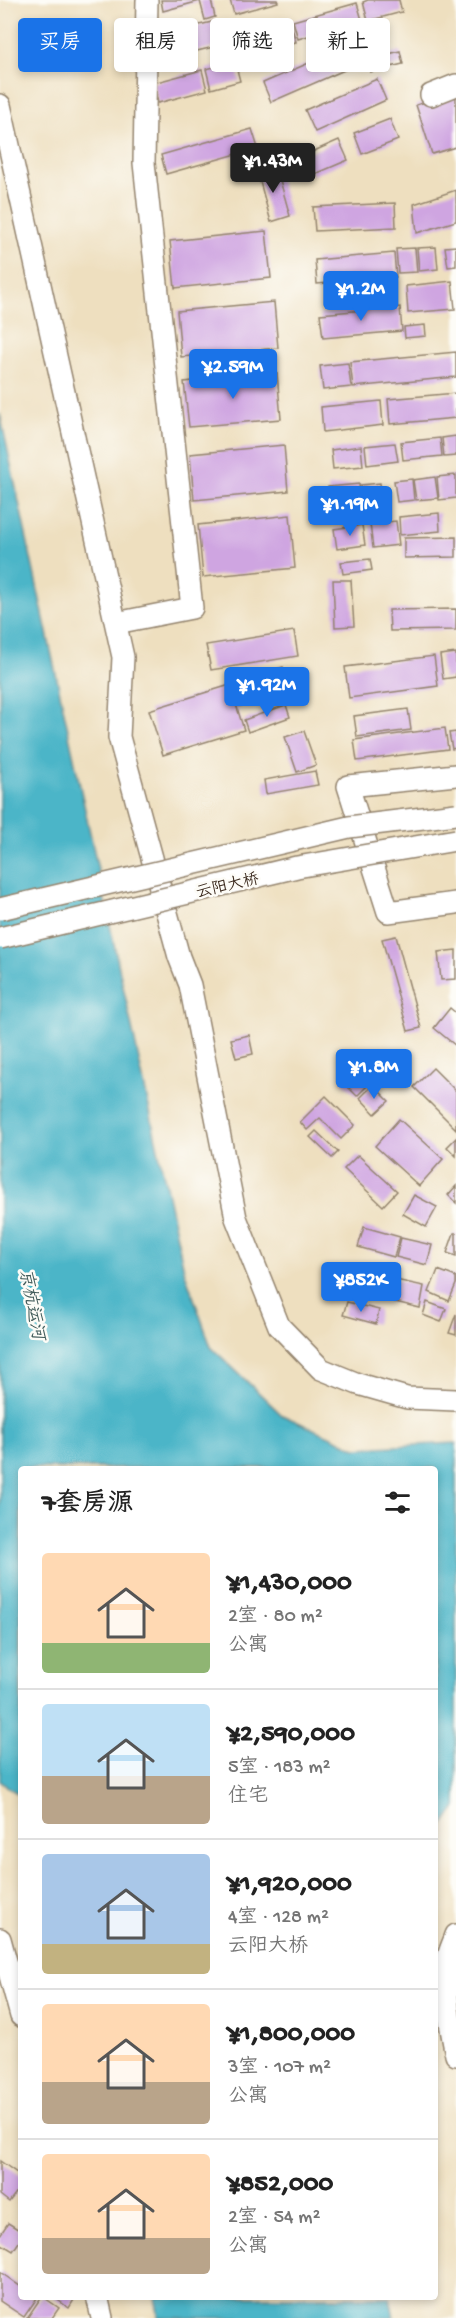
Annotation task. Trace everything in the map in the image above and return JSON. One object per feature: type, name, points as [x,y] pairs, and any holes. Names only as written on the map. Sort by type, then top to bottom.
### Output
[{"type":"street","points":[[116,623],[192,608],[144,163],[147,0]]},
{"type":"street","points":[[431,95],[456,85]]},
{"type":"street","points":[[0,105],[123,657],[119,737],[179,957],[190,985],[236,1218],[279,1326],[321,1369],[358,1384],[406,1398],[456,1400]]},
{"type":"street","points":[[456,776],[348,786],[388,912],[456,903]]},
{"type":"street","name":"云阳大桥","points":[[0,909],[349,827],[456,814]]},
{"type":"street","name":"云阳大桥","points":[[0,938],[297,867],[456,840]]},
{"type":"street","points":[[456,1935],[447,1959],[449,2015],[456,2055]]},
{"type":"street","points":[[0,1939],[18,2005]]},
{"type":"street","points":[[98,2300],[102,2318]]},
{"type":"water","name":"京杭运河","points":[[0,414],[184,1270],[211,1347],[282,1415],[356,1448],[456,1443],[456,1807],[438,1833],[438,1466],[18,1466],[18,1794],[0,1781]]},
{"type":"water","points":[[156,2300],[391,2300],[394,2318],[159,2318]]},
{"type":"building","points":[[161,0],[211,0],[215,17],[205,20],[200,1],[163,11]]},
{"type":"building","points":[[230,0],[277,0],[278,2],[234,14]]},
{"type":"building","points":[[399,0],[402,12],[379,18],[367,18],[363,2]]},
{"type":"building","points":[[357,3],[361,18],[306,18],[306,37],[298,39],[294,21]]},
{"type":"building","points":[[210,22],[210,48],[198,51],[198,25]]},
{"type":"building","points":[[400,51],[403,64],[390,67],[390,54]]},
{"type":"building","points":[[306,64],[306,72],[340,72],[271,102],[263,83],[288,72],[294,72],[294,69]]},
{"type":"building","points":[[210,68],[210,72],[238,72],[240,81],[211,89],[206,69]]},
{"type":"building","points":[[202,70],[207,90],[158,103],[153,83]]},
{"type":"building","points":[[377,79],[386,100],[315,132],[305,110]]},
{"type":"building","points":[[456,92],[456,147],[432,154],[416,105]]},
{"type":"building","points":[[390,119],[398,140],[362,154],[354,133]]},
{"type":"building","points":[[252,129],[258,148],[166,174],[161,155]]},
{"type":"building","points":[[339,140],[348,160],[313,175],[305,155]]},
{"type":"building","points":[[276,166],[290,216],[271,222],[257,171]]},
{"type":"building","points":[[456,190],[456,221],[417,233],[414,204]]},
{"type":"building","points":[[395,203],[396,227],[315,231],[313,207]]},
{"type":"building","points":[[266,231],[271,278],[175,288],[170,241]]},
{"type":"building","points":[[456,246],[456,266],[448,267],[445,247]]},
{"type":"building","points":[[436,247],[438,269],[419,271],[417,248]]},
{"type":"building","points":[[415,248],[417,272],[398,273],[396,249]]},
{"type":"building","points":[[394,253],[396,277],[317,284],[315,260]]},
{"type":"building","points":[[452,281],[455,309],[408,313],[406,286]]},
{"type":"building","points":[[274,302],[278,348],[181,357],[177,311]]},
{"type":"building","points":[[400,307],[402,331],[323,338],[320,314]]},
{"type":"building","points":[[425,325],[426,336],[405,338],[404,327]]},
{"type":"building","points":[[456,352],[456,377],[353,387],[350,362]]},
{"type":"building","points":[[348,363],[351,387],[323,390],[320,366]]},
{"type":"building","points":[[277,373],[281,419],[189,427],[184,382]]},
{"type":"building","points":[[456,393],[456,418],[390,424],[388,399]]},
{"type":"building","points":[[381,401],[383,425],[323,432],[321,407]]},
{"type":"building","points":[[456,436],[456,456],[444,457],[442,438]]},
{"type":"building","points":[[440,438],[442,456],[403,460],[401,442]]},
{"type":"building","points":[[395,443],[398,461],[367,465],[365,446]]},
{"type":"building","points":[[284,445],[288,491],[194,500],[190,454]]},
{"type":"building","points":[[361,446],[363,466],[333,469],[331,450]]},
{"type":"building","points":[[456,475],[456,498],[439,500],[437,477]]},
{"type":"building","points":[[435,477],[438,498],[416,500],[413,480]]},
{"type":"building","points":[[412,479],[414,500],[397,502],[394,481]]},
{"type":"building","points":[[380,483],[383,504],[363,506],[361,485]]},
{"type":"building","points":[[359,484],[361,507],[331,510],[328,487]]},
{"type":"building","points":[[439,513],[440,531],[400,535],[399,517]]},
{"type":"building","points":[[290,515],[295,568],[203,577],[198,525]]},
{"type":"building","points":[[396,521],[399,545],[373,548],[370,524]]},
{"type":"building","points":[[362,525],[365,545],[337,549],[334,529]]},
{"type":"building","points":[[456,537],[456,557],[404,558],[404,538]]},
{"type":"building","points":[[370,559],[372,570],[343,574],[341,562]]},
{"type":"building","points":[[333,580],[351,580],[354,626],[335,627]]},
{"type":"building","points":[[456,609],[456,630],[390,631],[389,610]]},
{"type":"building","points":[[294,631],[298,656],[211,670],[206,645]]},
{"type":"building","points":[[456,653],[456,677],[443,679],[440,655]]},
{"type":"building","points":[[434,656],[438,686],[349,698],[345,667]]},
{"type":"building","points":[[283,667],[291,689],[240,706],[232,683]]},
{"type":"building","points":[[230,685],[244,730],[163,755],[149,710]]},
{"type":"building","points":[[286,705],[290,717],[248,732],[244,720]]},
{"type":"building","points":[[408,709],[411,730],[357,737],[354,716]]},
{"type":"building","points":[[445,728],[448,749],[357,761],[354,740]]},
{"type":"building","points":[[304,731],[316,765],[297,772],[285,737]]},
{"type":"building","points":[[456,732],[456,748],[452,749],[449,733]]},
{"type":"building","points":[[315,771],[318,785],[266,794],[264,780]]},
{"type":"building","points":[[396,936],[421,1028],[408,1031],[382,939]]},
{"type":"building","points":[[456,950],[456,979],[441,980],[438,952]]},
{"type":"building","points":[[450,1008],[456,1013],[456,1046],[434,1028]]},
{"type":"building","points":[[249,1035],[253,1054],[236,1058],[231,1039]]},
{"type":"building","points":[[354,1067],[370,1083],[357,1096],[341,1080]]},
{"type":"building","points":[[433,1068],[456,1091],[456,1129],[414,1087]]},
{"type":"building","points":[[373,1085],[389,1101],[375,1114],[360,1098]]},
{"type":"building","points":[[326,1096],[355,1125],[341,1139],[320,1118],[307,1130],[300,1122]]},
{"type":"building","points":[[399,1119],[443,1159],[419,1186],[375,1146]]},
{"type":"building","points":[[316,1131],[338,1152],[332,1158],[310,1137]]},
{"type":"building","points":[[456,1138],[456,1156],[447,1147]]},
{"type":"building","points":[[358,1155],[397,1191],[383,1206],[344,1169]]},
{"type":"building","points":[[456,1186],[456,1203],[448,1195]]},
{"type":"building","points":[[414,1195],[437,1207],[426,1227],[403,1214]]},
{"type":"building","points":[[364,1227],[400,1237],[394,1257],[358,1247]]},
{"type":"building","points":[[454,1233],[456,1233],[456,1256],[447,1253]]},
{"type":"building","points":[[401,1238],[432,1245],[427,1265],[396,1257]]},
{"type":"building","points":[[354,1270],[387,1277],[382,1300],[349,1292]]},
{"type":"building","points":[[438,1270],[456,1277],[456,1284],[449,1301],[429,1292]]},
{"type":"building","points":[[391,1279],[424,1286],[420,1308],[387,1300]]},
{"type":"building","points":[[347,1302],[379,1310],[376,1324],[343,1315]]},
{"type":"building","points":[[427,1302],[446,1309],[441,1322],[423,1315]]},
{"type":"building","points":[[456,1314],[456,1335],[449,1333]]},
{"type":"building","points":[[0,2161],[18,2174],[18,2190],[9,2202],[0,2195]]},
{"type":"building","points":[[8,2223],[18,2229],[18,2244],[13,2251],[0,2243],[0,2235]]},
{"type":"building","points":[[0,2272],[18,2285],[18,2300],[36,2300],[24,2317],[0,2301]]},
{"type":"building","points":[[39,2300],[48,2300],[59,2308],[52,2318],[27,2318]]},
{"type":"building","points":[[58,2300],[74,2300],[69,2308]]}]
